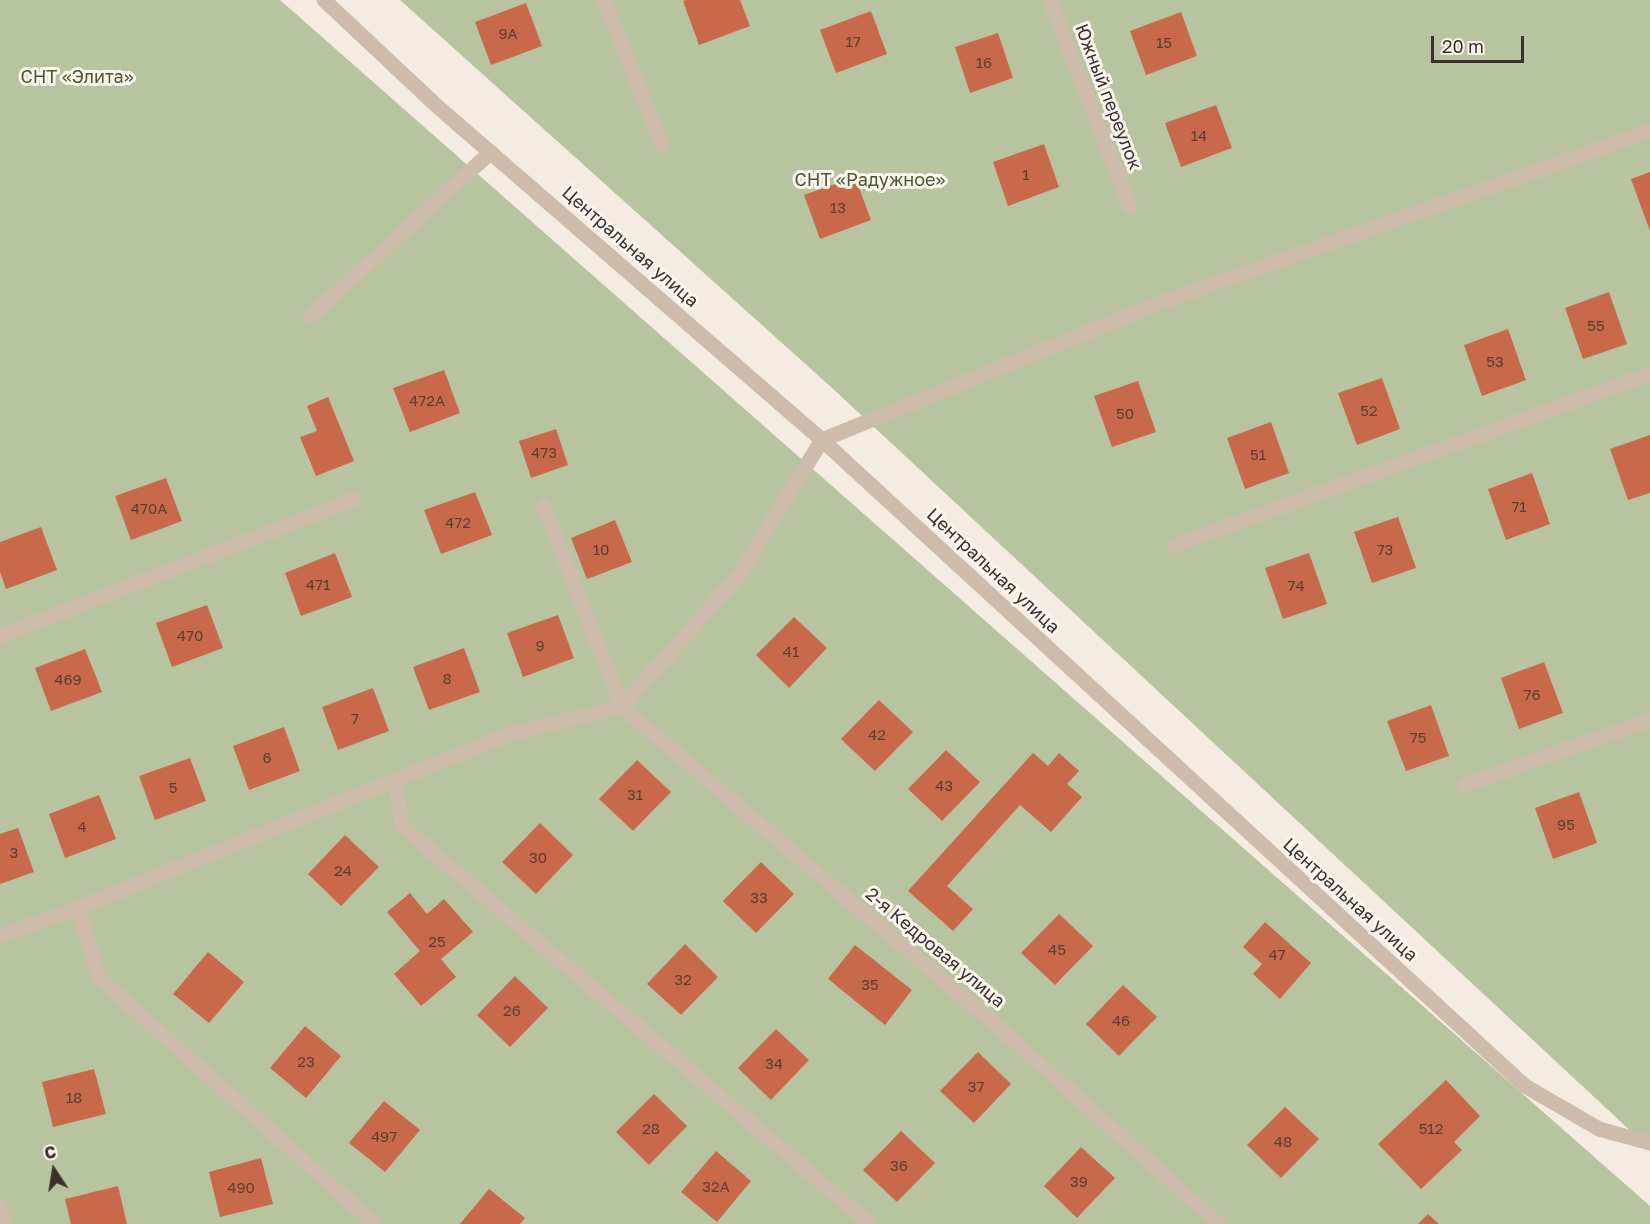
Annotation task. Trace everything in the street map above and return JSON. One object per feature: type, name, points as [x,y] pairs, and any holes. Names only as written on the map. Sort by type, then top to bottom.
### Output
[{"type":"street","name":"Центральная улица","points":[[324,0],[438,107],[822,440],[1525,1086],[1599,1129],[1650,1143]]},
{"type":"street","points":[[604,0],[662,145]]},
{"type":"street","name":"Южный переулок","points":[[1050,0],[1130,207]]},
{"type":"street","points":[[0,936],[78,908],[512,733],[622,707],[739,575],[822,440],[1162,302],[1650,132]]},
{"type":"street","points":[[310,317],[491,152]]},
{"type":"street","points":[[1175,546],[1650,374]]},
{"type":"street","points":[[0,636],[353,500]]},
{"type":"street","points":[[544,506],[622,707]]},
{"type":"street","name":"2-я Кедровая улица","points":[[622,707],[1011,1038],[1219,1224]]},
{"type":"street","points":[[1464,784],[1650,720]]},
{"type":"street","points":[[395,782],[402,826],[870,1224]]},
{"type":"street","points":[[78,908],[99,978],[375,1224]]},
{"type":"street","points":[[0,1207],[4,1224]]},
{"type":"green space","name":"СНТ «Элита»","points":[[0,0],[280,0],[1650,1206],[1650,1224],[0,1224]]},
{"type":"green space","name":"СНТ «Радужное»","points":[[400,0],[1650,0],[1650,1149],[831,387]]},
{"type":"building","points":[[740,0],[750,26],[699,45],[683,1]]},
{"type":"building","points":[[526,3],[542,46],[491,65],[475,22]]},
{"type":"building","points":[[871,11],[887,54],[836,73],[820,30]]},
{"type":"building","points":[[1181,12],[1197,56],[1146,75],[1130,31]]},
{"type":"building","points":[[998,33],[1013,78],[970,93],[955,47]]},
{"type":"building","points":[[1216,105],[1232,148],[1181,167],[1165,123]]},
{"type":"building","points":[[1044,144],[1059,187],[1008,206],[993,162]]},
{"type":"building","points":[[1650,172],[1650,231],[1631,179]]},
{"type":"building","points":[[855,177],[871,220],[820,239],[804,195]]},
{"type":"building","points":[[1609,292],[1627,344],[1583,359],[1565,308]]},
{"type":"building","points":[[1508,329],[1526,380],[1482,396],[1464,345]]},
{"type":"building","points":[[444,370],[460,413],[410,432],[393,388]]},
{"type":"building","points":[[1382,378],[1400,429],[1357,445],[1338,393]]},
{"type":"building","points":[[1138,381],[1156,432],[1112,447],[1094,396]]},
{"type":"building","points":[[328,397],[354,461],[316,476],[300,437],[317,431],[307,406]]},
{"type":"building","points":[[1271,422],[1289,473],[1245,489],[1227,438]]},
{"type":"building","points":[[556,429],[568,465],[531,478],[519,441]]},
{"type":"building","points":[[1650,435],[1650,493],[1628,500],[1610,449]]},
{"type":"building","points":[[1532,473],[1550,524],[1506,540],[1488,489]]},
{"type":"building","points":[[166,478],[182,521],[131,540],[115,496]]},
{"type":"building","points":[[475,492],[492,535],[441,554],[424,510]]},
{"type":"building","points":[[1398,517],[1416,568],[1372,583],[1354,532]]},
{"type":"building","points":[[615,520],[632,562],[587,579],[571,538]]},
{"type":"building","points":[[41,527],[57,570],[6,589],[0,572],[0,542]]},
{"type":"building","points":[[335,553],[352,597],[301,616],[285,573]]},
{"type":"building","points":[[1309,553],[1327,604],[1283,619],[1265,568]]},
{"type":"building","points":[[207,605],[223,648],[172,667],[156,623]]},
{"type":"building","points":[[558,615],[574,658],[523,677],[507,633]]},
{"type":"building","points":[[794,617],[827,648],[789,688],[756,655]]},
{"type":"building","points":[[464,648],[480,692],[429,710],[413,667]]},
{"type":"building","points":[[85,649],[102,692],[51,711],[35,668]]},
{"type":"building","points":[[1544,662],[1563,713],[1519,729],[1501,678]]},
{"type":"building","points":[[373,688],[389,731],[338,750],[322,707]]},
{"type":"building","points":[[879,700],[913,732],[875,771],[841,739]]},
{"type":"building","points":[[1431,705],[1449,756],[1406,771],[1387,721]]},
{"type":"building","points":[[284,727],[300,771],[249,790],[233,746]]},
{"type":"building","points":[[946,750],[980,782],[942,821],[908,789]]},
{"type":"building","points":[[1033,753],[1048,766],[1059,753],[1079,771],[1067,784],[1082,797],[1051,832],[1020,805],[947,886],[973,909],[953,931],[908,891]]},
{"type":"building","points":[[190,758],[206,801],[155,820],[139,776]]},
{"type":"building","points":[[637,760],[671,792],[633,831],[599,799]]},
{"type":"building","points":[[1579,792],[1597,843],[1553,859],[1535,808]]},
{"type":"building","points":[[99,795],[116,839],[65,858],[49,814]]},
{"type":"building","points":[[540,823],[573,855],[536,894],[502,862]]},
{"type":"building","points":[[18,828],[34,872],[0,884],[0,834]]},
{"type":"building","points":[[345,835],[379,867],[341,906],[308,874]]},
{"type":"building","points":[[761,862],[794,894],[756,933],[723,901]]},
{"type":"building","points":[[410,893],[427,914],[444,899],[473,932],[441,959],[456,977],[421,1006],[394,974],[420,951],[387,912]]},
{"type":"building","points":[[1059,914],[1093,946],[1055,985],[1021,953]]},
{"type":"building","points":[[1265,922],[1311,963],[1280,999],[1253,974],[1262,964],[1243,947]]},
{"type":"building","points":[[685,944],[718,977],[681,1015],[647,984]]},
{"type":"building","points":[[855,945],[912,990],[885,1025],[828,979]]},
{"type":"building","points":[[208,952],[244,982],[209,1023],[173,994]]},
{"type":"building","points":[[515,976],[548,1008],[510,1047],[477,1015]]},
{"type":"building","points":[[1123,985],[1157,1017],[1119,1056],[1086,1024]]},
{"type":"building","points":[[305,1026],[341,1056],[306,1098],[270,1068]]},
{"type":"building","points":[[776,1029],[809,1060],[771,1100],[738,1068]]},
{"type":"building","points":[[978,1052],[1011,1084],[974,1123],[940,1091]]},
{"type":"building","points":[[94,1069],[106,1114],[53,1127],[42,1082]]},
{"type":"building","points":[[1446,1080],[1480,1116],[1454,1142],[1462,1150],[1421,1189],[1378,1144]]},
{"type":"building","points":[[654,1094],[687,1126],[649,1165],[616,1132]]},
{"type":"building","points":[[384,1101],[420,1130],[385,1172],[349,1143]]},
{"type":"building","points":[[1285,1107],[1319,1139],[1281,1178],[1247,1145]]},
{"type":"building","points":[[901,1131],[935,1163],[897,1202],[863,1170]]},
{"type":"building","points":[[1081,1147],[1115,1178],[1077,1218],[1044,1186]]},
{"type":"building","points":[[716,1151],[751,1181],[717,1222],[681,1192]]},
{"type":"building","points":[[261,1158],[273,1204],[220,1217],[209,1172]]},
{"type":"building","points":[[118,1186],[127,1224],[71,1224],[65,1199]]},
{"type":"building","points":[[489,1189],[525,1218],[520,1224],[460,1224]]},
{"type":"building","points":[[1428,1214],[1439,1224],[1418,1224]]}]
